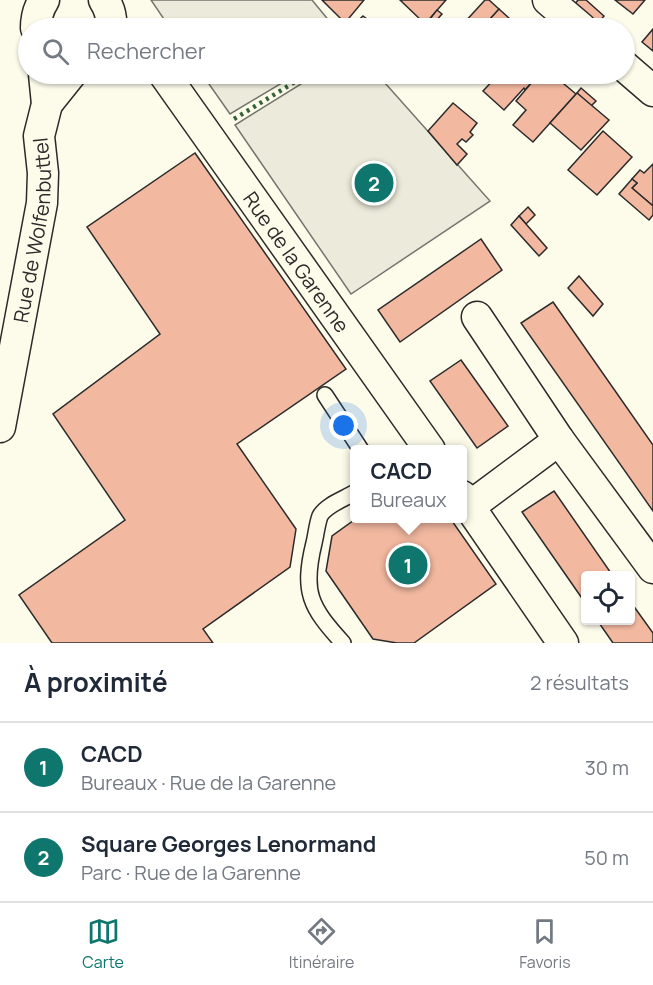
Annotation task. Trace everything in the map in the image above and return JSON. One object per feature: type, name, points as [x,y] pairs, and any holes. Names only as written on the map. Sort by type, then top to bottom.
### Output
[{"type":"street","points":[[36,18],[39,7],[44,0]]},
{"type":"street","points":[[548,0],[569,18]]},
{"type":"street","points":[[635,75],[653,91]]},
{"type":"street","name":"Rue de Wolfenbuttel","points":[[0,427],[42,204],[43,173],[39,136],[47,104],[45,84]]},
{"type":"street","name":"Rue de Wolfenbuttel","points":[[47,104],[63,84]]},
{"type":"street","name":"Rue de la Garenne","points":[[171,84],[426,445]]},
{"type":"street","points":[[477,317],[559,440],[653,568]]},
{"type":"street","points":[[467,501],[559,440]]},
{"type":"street","points":[[467,503],[563,643]]},
{"type":"lane","points":[[325,395],[358,445]]},
{"type":"lane","points":[[343,643],[326,624],[314,605],[308,588],[310,559],[321,516],[331,506],[350,495]]},
{"type":"shaded area","points":[[151,0],[312,0],[327,18],[163,18]]},
{"type":"shaded area","points":[[209,84],[280,84],[230,114]]},
{"type":"shaded area","points":[[301,84],[386,84],[490,201],[351,294],[235,125]]},
{"type":"building","points":[[322,0],[364,0],[349,18],[340,18]]},
{"type":"building","points":[[400,0],[446,0],[430,18],[419,18]]},
{"type":"building","points":[[485,0],[489,0],[499,9],[491,18],[469,18]]},
{"type":"building","points":[[578,0],[586,0],[604,16],[588,18],[574,5]]},
{"type":"building","points":[[615,0],[645,0],[633,14]]},
{"type":"building","points":[[499,9],[509,18],[491,18]]},
{"type":"building","points":[[437,10],[442,14],[438,18],[431,18]]},
{"type":"building","points":[[653,29],[653,51],[642,42]]},
{"type":"building","points":[[490,84],[530,84],[504,110],[483,91]]},
{"type":"building","points":[[530,84],[564,84],[576,94],[533,142],[513,125],[526,110],[516,101]]},
{"type":"building","points":[[581,88],[596,101],[591,106],[577,93]]},
{"type":"building","points":[[577,93],[609,120],[581,150],[550,123]]},
{"type":"building","points":[[453,103],[477,123],[470,132],[473,135],[466,142],[462,139],[457,144],[467,154],[457,165],[428,131]]},
{"type":"building","points":[[603,131],[632,157],[597,195],[568,170]]},
{"type":"building","points":[[195,153],[346,369],[237,444],[296,529],[290,567],[203,629],[213,643],[52,643],[19,595],[125,520],[53,414],[160,334],[87,227]]},
{"type":"building","points":[[653,164],[653,206],[632,188],[637,183],[632,179],[640,170],[644,173]]},
{"type":"building","points":[[632,179],[637,183],[632,188],[653,206],[653,215],[649,220],[619,194]]},
{"type":"building","points":[[528,207],[535,215],[526,224],[519,216]]},
{"type":"building","points":[[519,216],[547,248],[539,256],[511,225]]},
{"type":"building","points":[[481,239],[502,270],[400,342],[378,310]]},
{"type":"building","points":[[579,276],[603,304],[593,316],[568,288]]},
{"type":"building","points":[[553,302],[653,445],[653,511],[521,323]]},
{"type":"building","points":[[461,360],[508,426],[477,448],[430,381]]},
{"type":"building","points":[[554,491],[610,571],[581,571],[581,597],[522,512]]},
{"type":"building","points":[[350,523],[453,523],[496,584],[414,643],[373,639],[326,571],[332,536]]},
{"type":"building","points":[[635,608],[653,633],[653,643],[613,643],[600,625],[635,625]]},
{"type":"hedge","points":[[234,119],[292,84]]},
{"type":"place","name":"Square Georges Lenormand","points":[[374,183]]},
{"type":"place","name":"CACD","points":[[408,565]]}]
